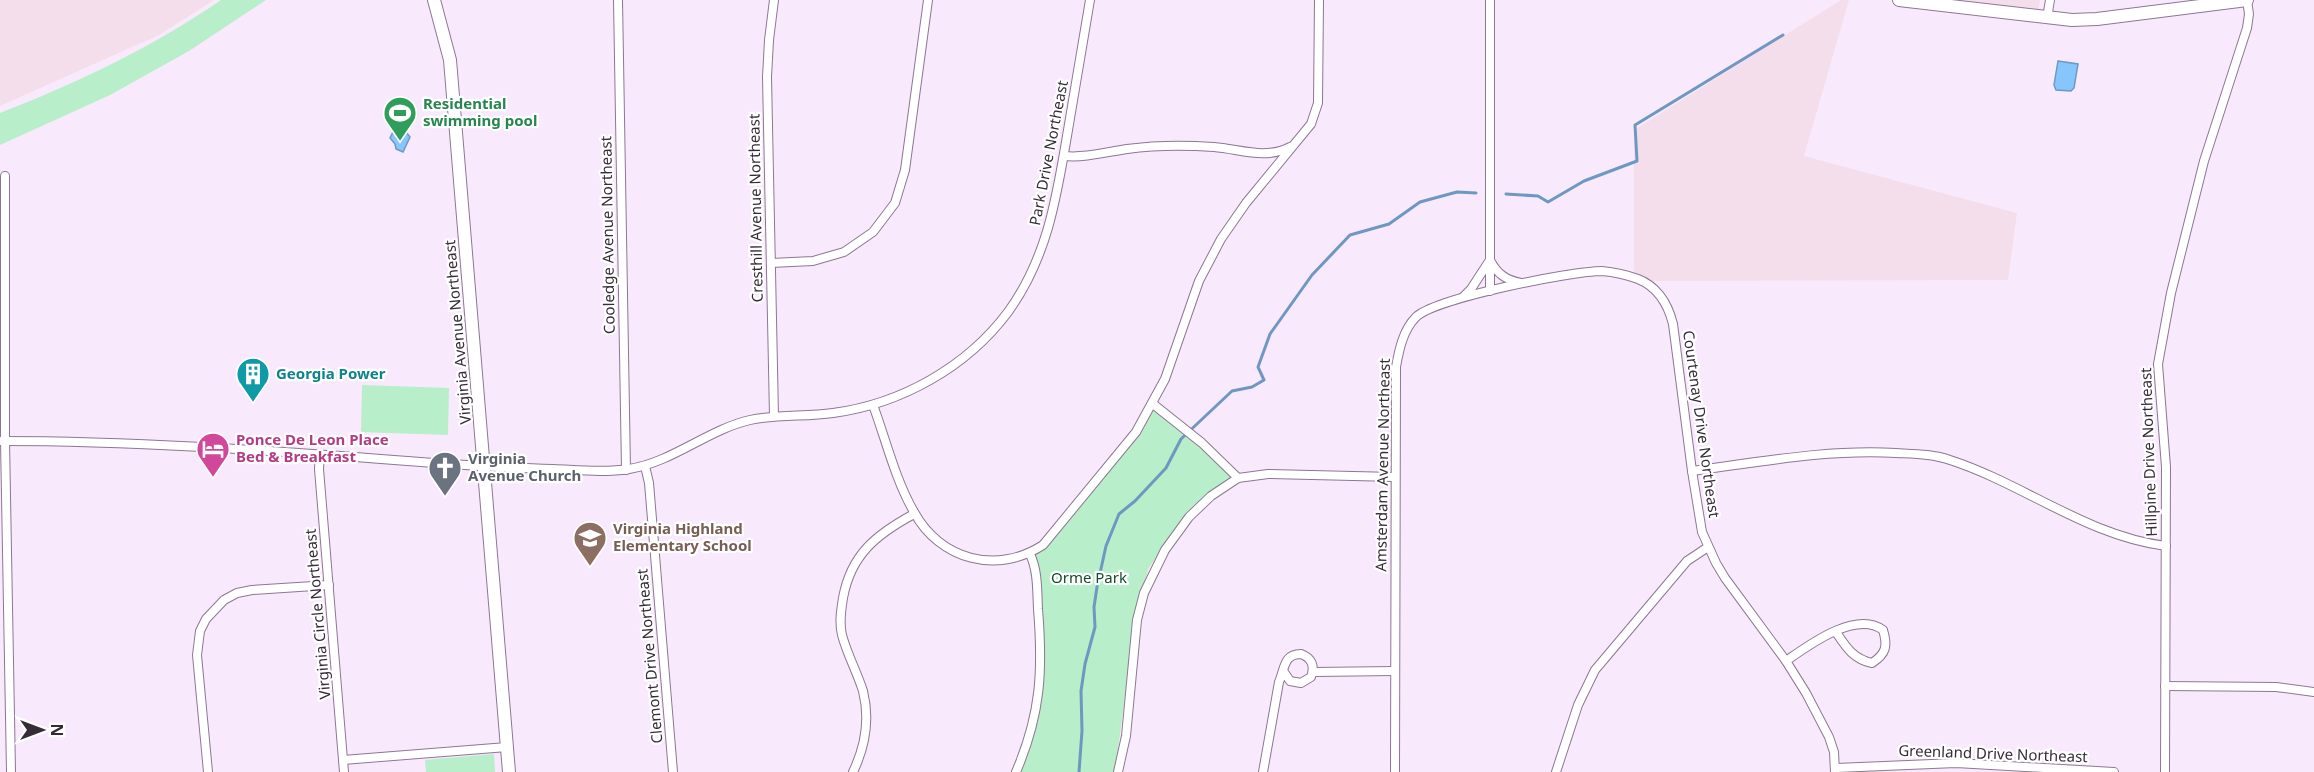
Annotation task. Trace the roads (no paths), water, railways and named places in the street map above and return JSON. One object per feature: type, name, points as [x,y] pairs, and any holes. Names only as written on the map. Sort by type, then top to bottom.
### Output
[{"type":"street","name":"Virginia Avenue Northeast","points":[[434,0],[450,60],[509,772]]},
{"type":"street","name":"Cooledge Avenue Northeast","points":[[618,0],[626,470]]},
{"type":"street","name":"Cresthill Avenue Northeast","points":[[774,0],[767,77],[774,416]]},
{"type":"street","points":[[771,263],[813,261],[844,252],[873,232],[895,203],[905,170],[928,0]]},
{"type":"street","name":"Park Drive Northeast","points":[[3,441],[113,442],[320,454],[484,467],[626,470],[671,457],[726,428],[750,420],[774,416],[829,414],[873,405],[911,391],[946,370],[978,345],[1008,312],[1028,281],[1044,244],[1055,210],[1090,0]]},
{"type":"street","points":[[873,405],[914,514],[938,540],[971,558],[1000,562],[1030,554],[1043,546],[1136,432],[1165,379],[1199,281],[1221,239],[1246,203],[1311,124],[1318,103],[1319,0]]},
{"type":"street","points":[[1490,0],[1491,291]]},
{"type":"street","points":[[1899,0],[2047,18],[2097,19],[2247,0]]},
{"type":"street","points":[[2047,18],[2050,0]]},
{"type":"street","name":"Hillpine Drive Northeast","points":[[2165,772],[2166,467],[2158,372],[2162,335],[2204,161],[2247,28],[2247,0]]},
{"type":"street","points":[[1064,156],[1085,157],[1127,149],[1162,146],[1214,147],[1269,154],[1281,152],[1296,144]]},
{"type":"street","points":[[5,176],[3,441],[11,772]]},
{"type":"street","points":[[1490,259],[1506,279],[1524,284]]},
{"type":"street","points":[[1462,297],[1471,290],[1490,259]]},
{"type":"street","name":"Courtenay Drive Northeast","points":[[1491,291],[1571,274],[1601,271],[1638,279],[1660,295],[1669,309],[1674,324],[1698,516],[1708,548],[1725,578],[1786,661],[1829,737],[1834,752],[1835,770]]},
{"type":"street","name":"Amsterdam Avenue Northeast","points":[[1395,772],[1396,367],[1399,349],[1407,330],[1417,317],[1431,308],[1462,297],[1491,291]]},
{"type":"street","points":[[1153,404],[1202,443],[1238,478]]},
{"type":"street","points":[[1692,471],[1833,453],[1929,454],[1981,472],[2097,528],[2151,544],[2166,546]]},
{"type":"street","name":"Virginia Circle Northeast","points":[[320,454],[319,469],[344,772]]},
{"type":"street","name":"Clemont Drive Northeast","points":[[645,466],[650,483],[673,772]]},
{"type":"street","points":[[1118,772],[1126,736],[1136,629],[1144,593],[1165,550],[1190,517],[1211,496],[1238,478],[1268,474],[1395,477]]},
{"type":"street","points":[[853,772],[863,746],[866,711],[863,692],[842,632],[841,612],[845,587],[855,564],[869,544],[888,528],[914,514]]},
{"type":"street","points":[[1556,772],[1578,705],[1595,670],[1687,561],[1708,548]]},
{"type":"street","points":[[1016,772],[1031,732],[1041,676],[1036,572],[1030,554]]},
{"type":"street","points":[[208,772],[197,655],[200,631],[206,619],[224,600],[237,594],[252,590],[328,585]]},
{"type":"street","points":[[1786,661],[1819,639],[1836,632],[1866,623],[1883,630],[1886,648],[1882,657],[1872,663],[1863,661],[1854,656],[1836,632]]},
{"type":"street","points":[[1263,772],[1279,682],[1286,661],[1295,654],[1306,656],[1313,666],[1313,672],[1307,681],[1301,683],[1290,681],[1284,672]]},
{"type":"street","points":[[1313,672],[1395,671]]},
{"type":"street","points":[[2165,686],[2276,687],[2314,692]]},
{"type":"street","points":[[343,760],[507,747]]},
{"type":"street","name":"Greenland Drive Northeast","points":[[1835,770],[1956,763],[2114,772]]},
{"type":"water","points":[[2058,61],[2078,64],[2074,88],[2071,91],[2056,90],[2054,85]]},
{"type":"water","name":"Residential swimming pool","points":[[400,130],[406,132],[410,137],[403,152],[396,149],[390,138],[393,132]]},
{"type":"waterway","points":[[1506,194],[1538,196],[1548,202],[1584,181],[1637,161],[1635,125],[1783,35]]},
{"type":"waterway","points":[[1079,772],[1082,731],[1081,691],[1085,664],[1095,627],[1094,607],[1106,546],[1119,514],[1135,501],[1166,468],[1181,439],[1232,391],[1252,387],[1264,380],[1258,367],[1270,334],[1312,275],[1350,235],[1389,224],[1420,202],[1457,192],[1476,193]]},
{"type":"place","name":"Residential swimming pool","points":[[400,142]]},
{"type":"place","name":"Georgia Power","points":[[253,403]]},
{"type":"place","name":"Ponce De Leon Place Bed & Breakfast","points":[[213,478]]},
{"type":"place","name":"Virginia Avenue Church","points":[[445,497]]},
{"type":"place","name":"Virginia Highland Elementary School","points":[[590,567]]},
{"type":"park label","name":"Orme Park","points":[[1089,578]]}]
